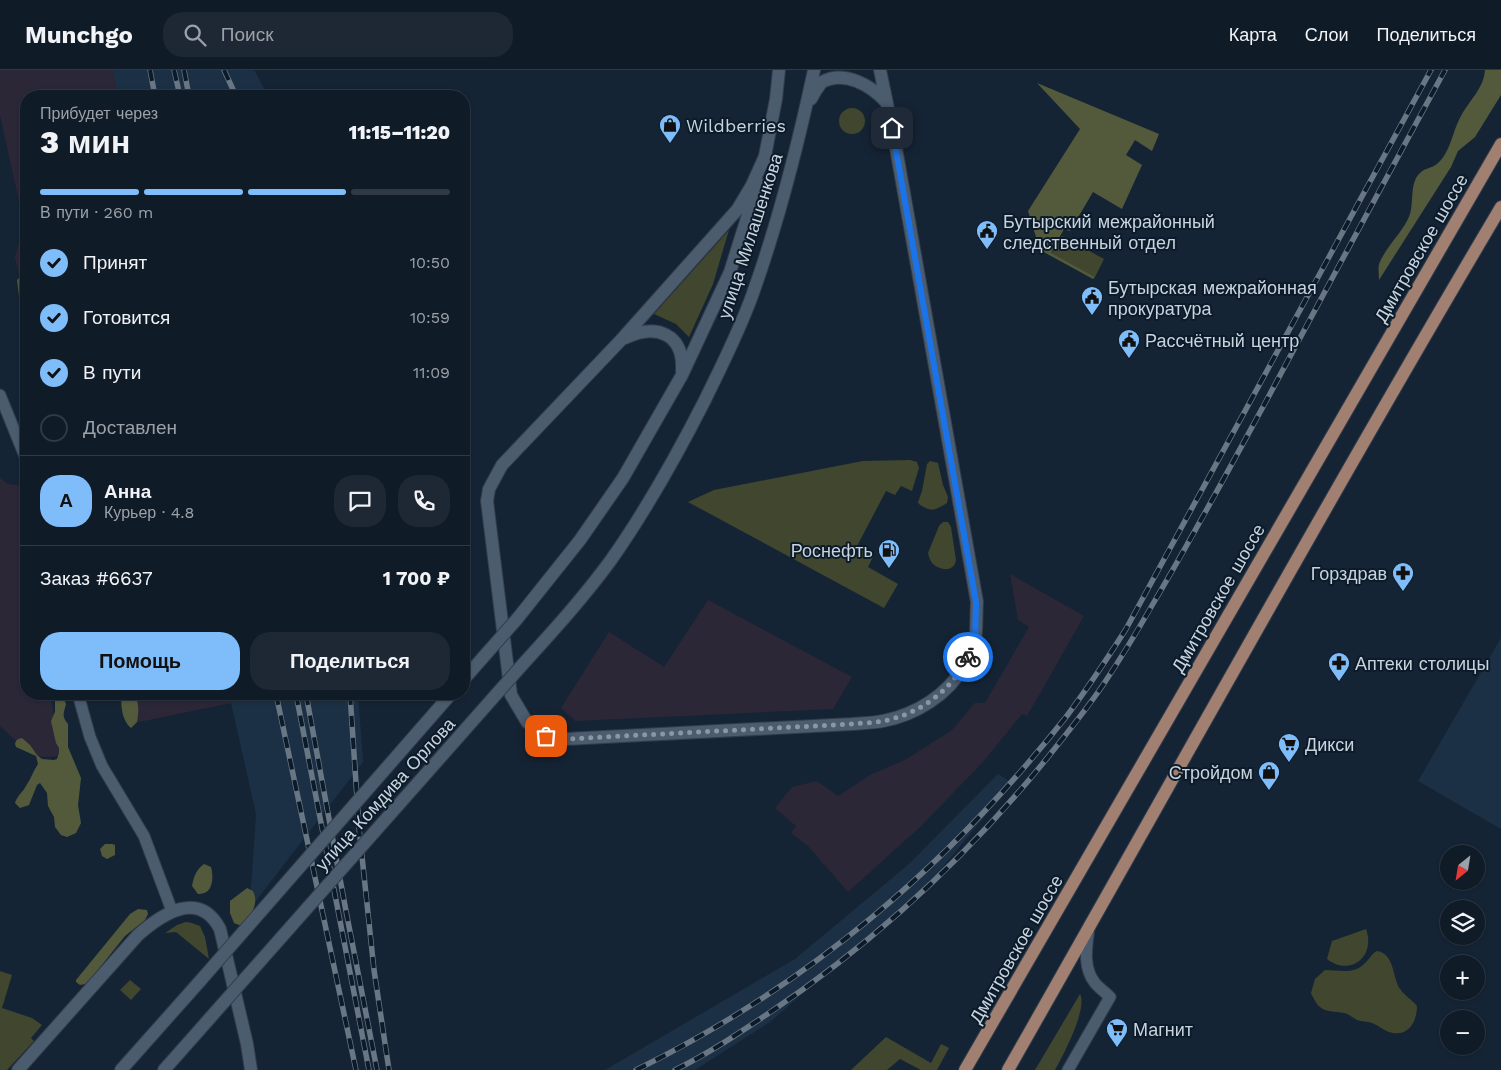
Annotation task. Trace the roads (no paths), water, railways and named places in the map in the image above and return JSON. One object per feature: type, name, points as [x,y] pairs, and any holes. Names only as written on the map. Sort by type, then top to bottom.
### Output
[{"type":"main road","name":"улица Милашенкова","points":[[470,673],[517,619],[580,540],[623,478],[682,375],[730,272],[755,196],[766,154],[776,100],[779,70]]},
{"type":"main road","name":"улица Милашенкова","points":[[688,434],[723,363],[753,294],[786,191],[814,70]]},
{"type":"main road","points":[[766,154],[752,185],[737,210],[621,340],[502,465],[490,489],[487,501],[511,695],[527,722],[546,736],[566,739],[884,721],[904,715],[926,705],[944,691],[962,670],[975,642],[976,602],[880,70]]},
{"type":"main road","points":[[806,107],[823,81],[834,76],[846,74],[858,78],[876,90],[887,104]]},
{"type":"main road","name":"Дмитровское шоссе","points":[[965,1070],[1501,144]]},
{"type":"main road","points":[[1008,1070],[1427,332],[1501,207]]},
{"type":"main road","points":[[621,340],[637,332],[654,331],[668,336],[678,345],[682,360],[682,375]]},
{"type":"main road","name":"улица Комдива Орлова","points":[[164,1070],[557,626],[610,561],[654,494],[688,434]]},
{"type":"main road","name":"улица Комдива Орлова","points":[[121,1070],[446,700]]},
{"type":"main road","points":[[18,1070],[138,935],[152,923],[184,908],[195,908],[205,911],[220,929],[247,1044],[251,1070]]},
{"type":"street","points":[[0,395],[20,444]]},
{"type":"street","points":[[80,700],[93,744],[102,766],[144,836],[172,912]]},
{"type":"street","points":[[1068,1070],[1110,996],[1095,983],[1089,974],[1086,957],[1090,926]]},
{"type":"railway","points":[[150,70],[154,90]]},
{"type":"railway","points":[[174,70],[179,90]]},
{"type":"railway","points":[[184,70],[188,90]]},
{"type":"railway","points":[[224,70],[233,90]]},
{"type":"railway","points":[[636,1070],[699,1037],[759,1000],[817,961],[871,918],[923,872],[973,823],[1020,772],[1066,717],[1126,629],[1431,70]]},
{"type":"railway","points":[[675,1070],[735,1036],[769,1013],[808,986],[883,927],[953,863],[986,829],[1048,757],[1083,712],[1129,644],[1196,529],[1445,70]]},
{"type":"railway","points":[[277,700],[356,1070]]},
{"type":"railway","points":[[297,700],[369,1070]]},
{"type":"railway","points":[[307,700],[377,1070]]},
{"type":"railway","points":[[350,700],[359,828],[374,970],[389,1070]]},
{"type":"place","name":"Wildberries","points":[[670,144]]},
{"type":"place","name":"Бутырский межрайонный следственный отдел","points":[[987,250]]},
{"type":"place","name":"Бутырская межрайонная прокуратура","points":[[1092,316]]},
{"type":"place","name":"Рассчётный центр","points":[[1129,359]]},
{"type":"place","name":"Роснефть","points":[[889,569]]},
{"type":"place","name":"Горздрав","points":[[1403,592]]},
{"type":"place","name":"Аптеки столицы","points":[[1339,682]]},
{"type":"place","name":"Дикси","points":[[1289,763]]},
{"type":"place","name":"Стройдом","points":[[1269,791]]},
{"type":"place","name":"Магнит","points":[[1117,1048]]}]
